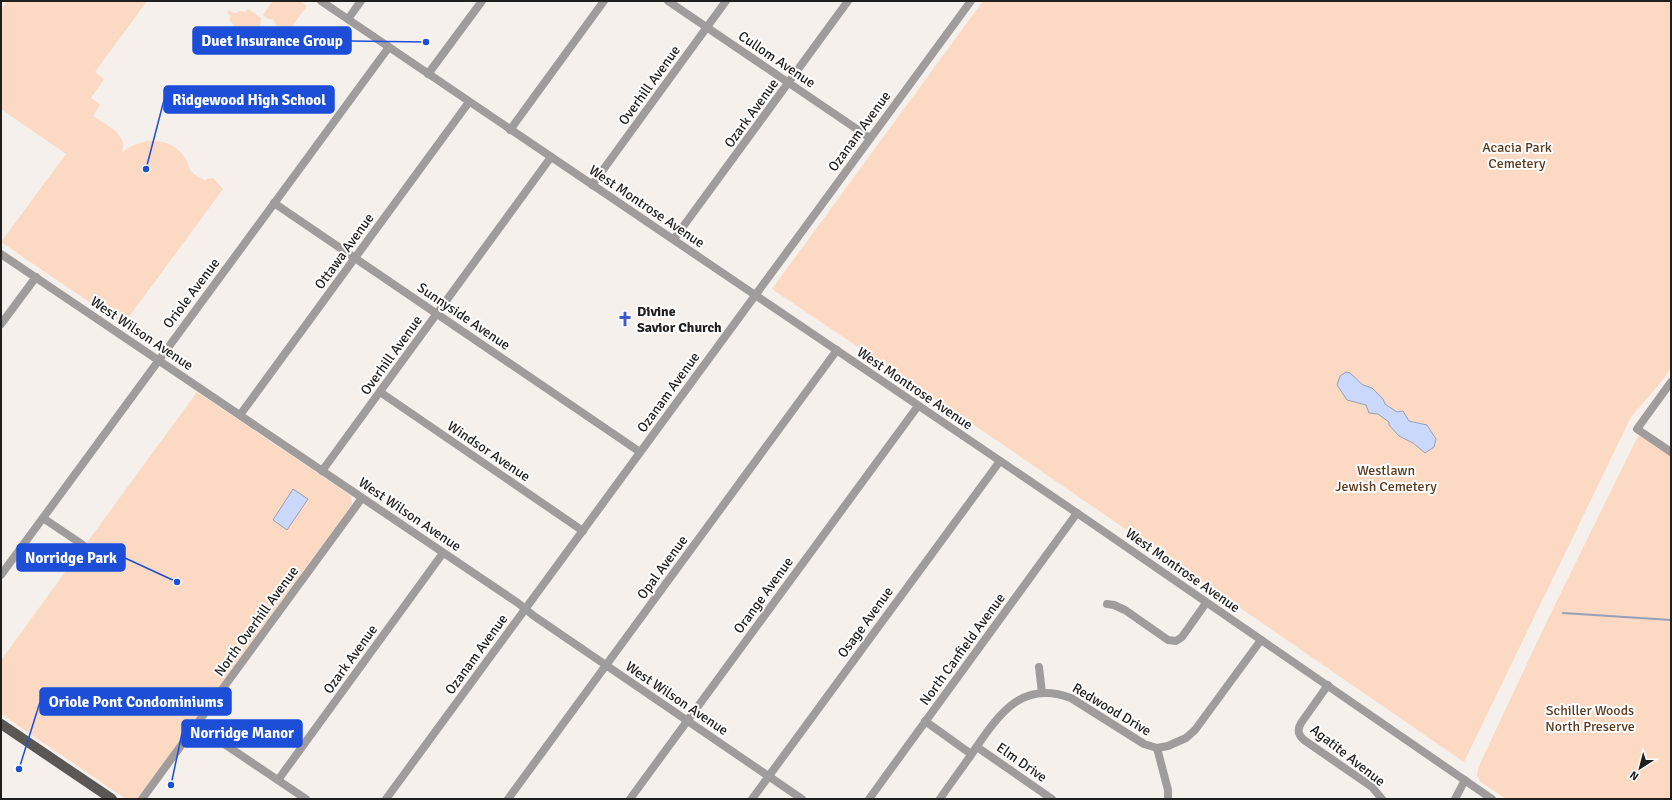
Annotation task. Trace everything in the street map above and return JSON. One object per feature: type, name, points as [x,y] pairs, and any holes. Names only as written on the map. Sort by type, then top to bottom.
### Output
[{"type":"main road","points":[[1,724],[112,799]]},
{"type":"street","name":"West Montrose Avenue","points":[[321,1],[1077,513],[1492,799]]},
{"type":"street","points":[[348,19],[361,1]]},
{"type":"street","points":[[428,74],[482,1]]},
{"type":"street","points":[[510,130],[604,1]]},
{"type":"street","name":"Cullom Avenue","points":[[668,1],[870,138]]},
{"type":"street","name":"Overhill Avenue","points":[[592,184],[726,1]]},
{"type":"street","name":"Ozark Avenue","points":[[674,239],[848,1]]},
{"type":"street","name":"Ozanam Avenue","points":[[386,799],[971,1]]},
{"type":"street","name":"Oriole Avenue","points":[[1,575],[389,47]]},
{"type":"street","name":"Ottawa Avenue","points":[[240,415],[469,102]]},
{"type":"street","name":"Overhill Avenue","points":[[322,471],[551,157]]},
{"type":"street","name":"Sunnyside Avenue","points":[[274,203],[640,452]]},
{"type":"street","name":"West Wilson Avenue","points":[[1,254],[443,553],[802,799]]},
{"type":"street","points":[[1,324],[36,277]]},
{"type":"street","name":"Opal Avenue","points":[[508,799],[837,350]]},
{"type":"street","points":[[1671,382],[1637,429],[1671,452]]},
{"type":"street","name":"Windsor Avenue","points":[[380,392],[583,531]]},
{"type":"street","name":"Orange Avenue","points":[[630,799],[918,406]]},
{"type":"street","name":"Osage Avenue","points":[[752,799],[1000,461]]},
{"type":"street","name":"North Overhill Avenue","points":[[142,799],[362,498]]},
{"type":"street","name":"North Canfield Avenue","points":[[868,799],[1077,513]]},
{"type":"street","points":[[43,518],[83,545]]},
{"type":"street","name":"Ozark Avenue","points":[[278,780],[443,553]]},
{"type":"street","points":[[1108,604],[1120,607],[1168,640],[1176,641],[1182,637],[1206,602]]},
{"type":"street","name":"Redwood Drive","points":[[940,799],[971,754],[998,718],[1010,705],[1026,697],[1042,693],[1061,694],[1071,698],[1138,741],[1150,747],[1157,748],[1177,743],[1195,730],[1260,640]]},
{"type":"street","points":[[1039,667],[1042,693]]},
{"type":"street","name":"Agatite Avenue","points":[[1328,685],[1301,723],[1298,732],[1304,740],[1372,787],[1382,799]]},
{"type":"street","points":[[926,721],[971,754]]},
{"type":"street","points":[[196,725],[306,799]]},
{"type":"street","name":"Elm Drive","points":[[977,747],[1052,799]]},
{"type":"street","points":[[1157,748],[1170,798]]},
{"type":"street","points":[[1456,799],[1465,780]]},
{"type":"green space","points":[[7,1],[147,1],[95,72],[104,79],[91,98],[100,105],[93,116],[109,126],[119,135],[122,139],[123,152],[138,143],[146,141],[163,142],[178,149],[184,156],[190,170],[193,173],[205,181],[213,178],[223,189],[123,325],[1,242],[66,154],[1,109],[1,9]]},
{"type":"green space","points":[[273,1],[300,1],[307,6],[287,33],[275,24],[273,19],[268,19],[263,15]]},
{"type":"green space","name":"Westlawn Jewish Cemetery","points":[[983,1],[1671,1],[1671,368],[1631,417],[1464,762],[999,442],[772,289]]},
{"type":"green space","points":[[248,9],[261,18],[260,25],[263,30],[258,37],[249,42],[234,30],[234,25],[229,20],[231,16],[227,13],[229,10],[234,13],[238,13],[239,11],[246,12]]},
{"type":"green space","points":[[197,392],[351,496],[352,504],[138,798],[126,799],[1,714],[1,660]]},
{"type":"green space","name":"Schiller Woods North Preserve","points":[[1639,436],[1642,436],[1671,456],[1671,799],[1506,799],[1481,782],[1477,776],[1478,768],[1546,623]]},
{"type":"water","points":[[1346,372],[1350,373],[1363,385],[1372,388],[1383,399],[1385,404],[1397,412],[1403,411],[1409,421],[1427,425],[1436,439],[1434,447],[1425,453],[1413,443],[1399,436],[1389,425],[1389,422],[1378,414],[1369,413],[1366,405],[1347,400],[1337,385],[1340,376]]},
{"type":"water","points":[[293,489],[308,499],[287,530],[273,520]]},
{"type":"waterway","points":[[1563,613],[1671,620]]},
{"type":"place","name":"Duet Insurance Group","points":[[426,42]]},
{"type":"place","name":"Ridgewood High School","points":[[146,169]]},
{"type":"place","name":"Divine Savior Church","points":[[625,319]]},
{"type":"place","name":"Norridge Park","points":[[177,582]]},
{"type":"place","name":"Oriole Pont Condominiums","points":[[19,769]]},
{"type":"place","name":"Norridge Manor","points":[[171,785]]},
{"type":"park label","name":"Acacia Park Cemetery","points":[[1517,156]]}]
